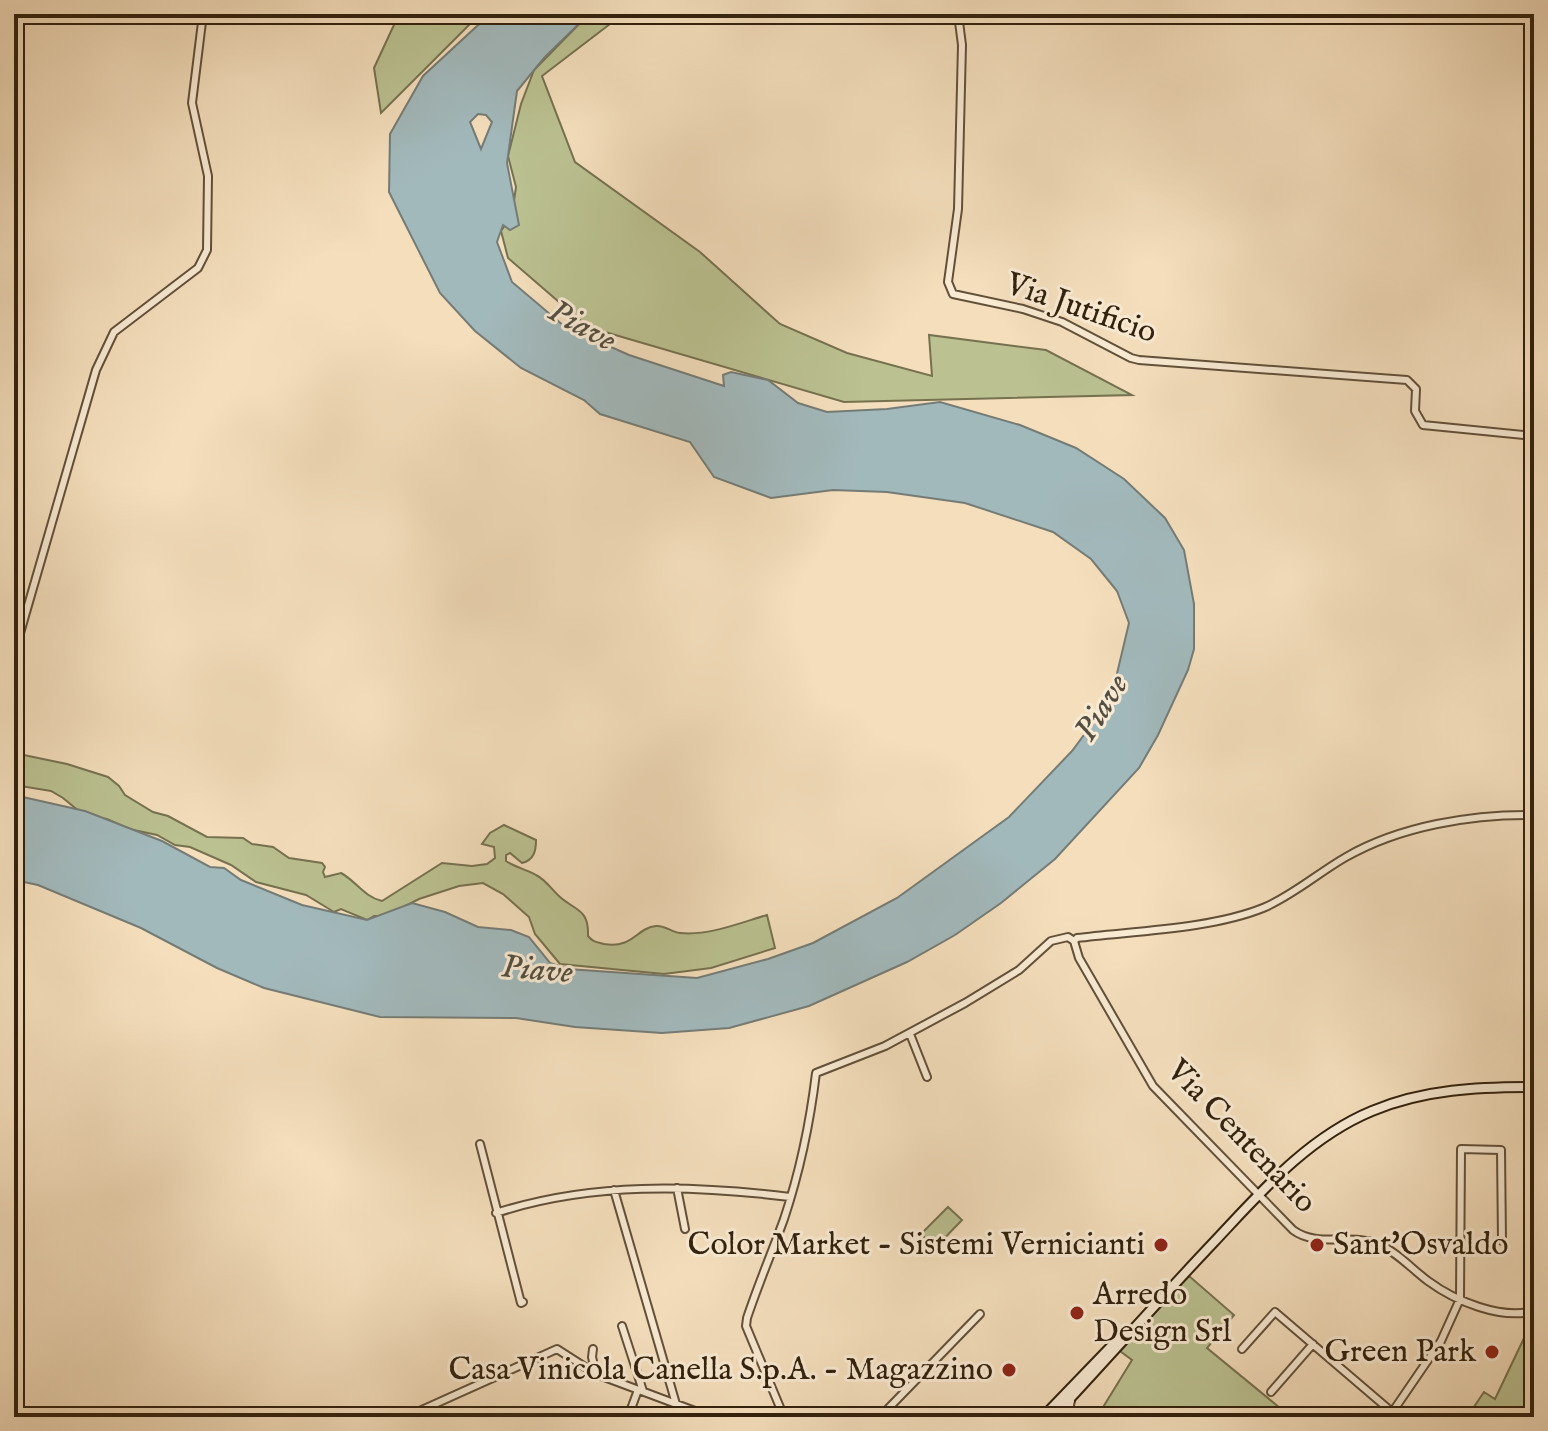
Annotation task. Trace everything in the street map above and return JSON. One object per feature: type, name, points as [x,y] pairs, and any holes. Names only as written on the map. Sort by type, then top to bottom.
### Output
[{"type":"main road","points":[[1055,1414],[1258,1195],[1314,1145],[1370,1112],[1408,1098],[1444,1092],[1534,1087]]},
{"type":"main road","points":[[1055,1414],[1127,1330],[1141,1319]]},
{"type":"street","points":[[14,654],[96,370],[114,332],[198,268],[207,250],[208,176],[192,103],[203,14]]},
{"type":"street","name":"Via Jutificio","points":[[958,14],[962,45],[958,209],[948,282],[953,294],[1044,315],[1139,360],[1407,380],[1416,389],[1415,411],[1423,425],[1534,436]]},
{"type":"street","points":[[784,1417],[746,1326],[805,1143],[816,1073],[864,1056],[910,1034],[1019,970],[1051,941],[1249,913],[1276,902],[1346,857],[1383,840],[1413,830],[1473,819],[1534,815]]},
{"type":"street","name":"Via Centenario","points":[[1071,939],[1153,1086],[1300,1235],[1379,1244],[1432,1284],[1460,1299],[1504,1312],[1534,1311]]},
{"type":"street","points":[[910,1034],[927,1077]]},
{"type":"street","points":[[480,1144],[496,1213],[523,1302]]},
{"type":"street","points":[[1242,1349],[1275,1312],[1391,1414],[1441,1341],[1460,1299],[1461,1149],[1501,1150],[1502,1241]]},
{"type":"street","points":[[496,1213],[614,1190],[677,1188],[790,1197]]},
{"type":"street","points":[[677,1188],[685,1229]]},
{"type":"street","points":[[614,1190],[676,1404],[671,1417]]},
{"type":"street","points":[[880,1417],[980,1314]]},
{"type":"street","points":[[622,1326],[641,1391],[628,1417]]},
{"type":"street","points":[[1271,1392],[1313,1344]]},
{"type":"street","points":[[406,1417],[557,1349],[596,1374],[711,1417]]},
{"type":"street","points":[[593,1349],[596,1374]]},
{"type":"green space","points":[[399,14],[480,14],[381,113],[374,68]]},
{"type":"green space","points":[[589,14],[623,14],[542,76],[575,162],[700,252],[780,324],[847,353],[932,376],[929,335],[1046,350],[1132,395],[844,402],[588,327],[508,258],[501,231],[512,215],[516,187],[508,156],[521,104],[534,70]]},
{"type":"green space","points":[[14,753],[67,764],[108,777],[125,795],[153,812],[168,816],[207,837],[243,838],[252,844],[273,847],[289,858],[322,863],[325,877],[341,873],[370,896],[382,901],[442,863],[487,864],[495,858],[494,847],[482,844],[490,833],[504,825],[536,840],[535,851],[529,860],[522,863],[510,853],[506,855],[506,861],[540,877],[584,915],[588,936],[595,942],[622,944],[656,926],[680,933],[702,933],[767,915],[775,948],[711,968],[664,974],[560,964],[535,934],[529,917],[503,894],[483,883],[459,886],[419,899],[386,916],[374,916],[367,920],[341,909],[334,912],[306,895],[256,882],[231,865],[190,847],[175,845],[157,835],[129,829],[107,819],[85,816],[51,791],[14,785]]},
{"type":"green space","points":[[948,1207],[962,1220],[935,1248],[921,1234]]},
{"type":"green space","points":[[1189,1276],[1234,1315],[1207,1348],[1291,1417],[1097,1417],[1132,1360],[1120,1351]]},
{"type":"green space","points":[[1534,1317],[1534,1417],[1467,1417],[1484,1392],[1495,1399]]},
{"type":"water","name":"Piave","points":[[490,14],[589,14],[544,58],[517,91],[507,163],[519,225],[510,230],[503,225],[497,242],[512,282],[564,326],[629,355],[724,386],[723,375],[731,372],[768,380],[798,403],[827,412],[940,402],[1020,425],[1076,448],[1124,479],[1165,518],[1184,550],[1194,604],[1194,649],[1188,670],[1158,735],[1139,768],[1055,859],[955,935],[907,962],[809,1006],[729,1028],[662,1033],[575,1027],[516,1018],[380,1017],[264,988],[217,968],[141,928],[38,885],[14,880],[14,795],[85,811],[162,841],[210,867],[224,868],[241,880],[302,905],[367,920],[412,903],[445,912],[478,927],[511,930],[529,937],[550,963],[568,969],[697,978],[813,943],[897,898],[1009,817],[1072,751],[1098,716],[1115,682],[1129,623],[1117,591],[1091,559],[1053,532],[965,503],[887,492],[833,490],[771,498],[714,477],[690,442],[600,414],[584,400],[521,368],[475,331],[440,293],[389,192],[390,134],[423,76]],"holes":[[[478,114],[486,115],[492,122],[481,149],[470,122]]]},
{"type":"place","name":"Color Market - Sistemi Vernicianti","points":[[1161,1245]]},
{"type":"place","name":"Sant'Osvaldo","points":[[1317,1245]]},
{"type":"place","name":"Arredo Design Srl","points":[[1077,1313]]},
{"type":"place","name":"Green Park","points":[[1492,1352]]},
{"type":"place","name":"Casa Vinicola Canella S.p.A. - Magazzino","points":[[1009,1370]]}]
